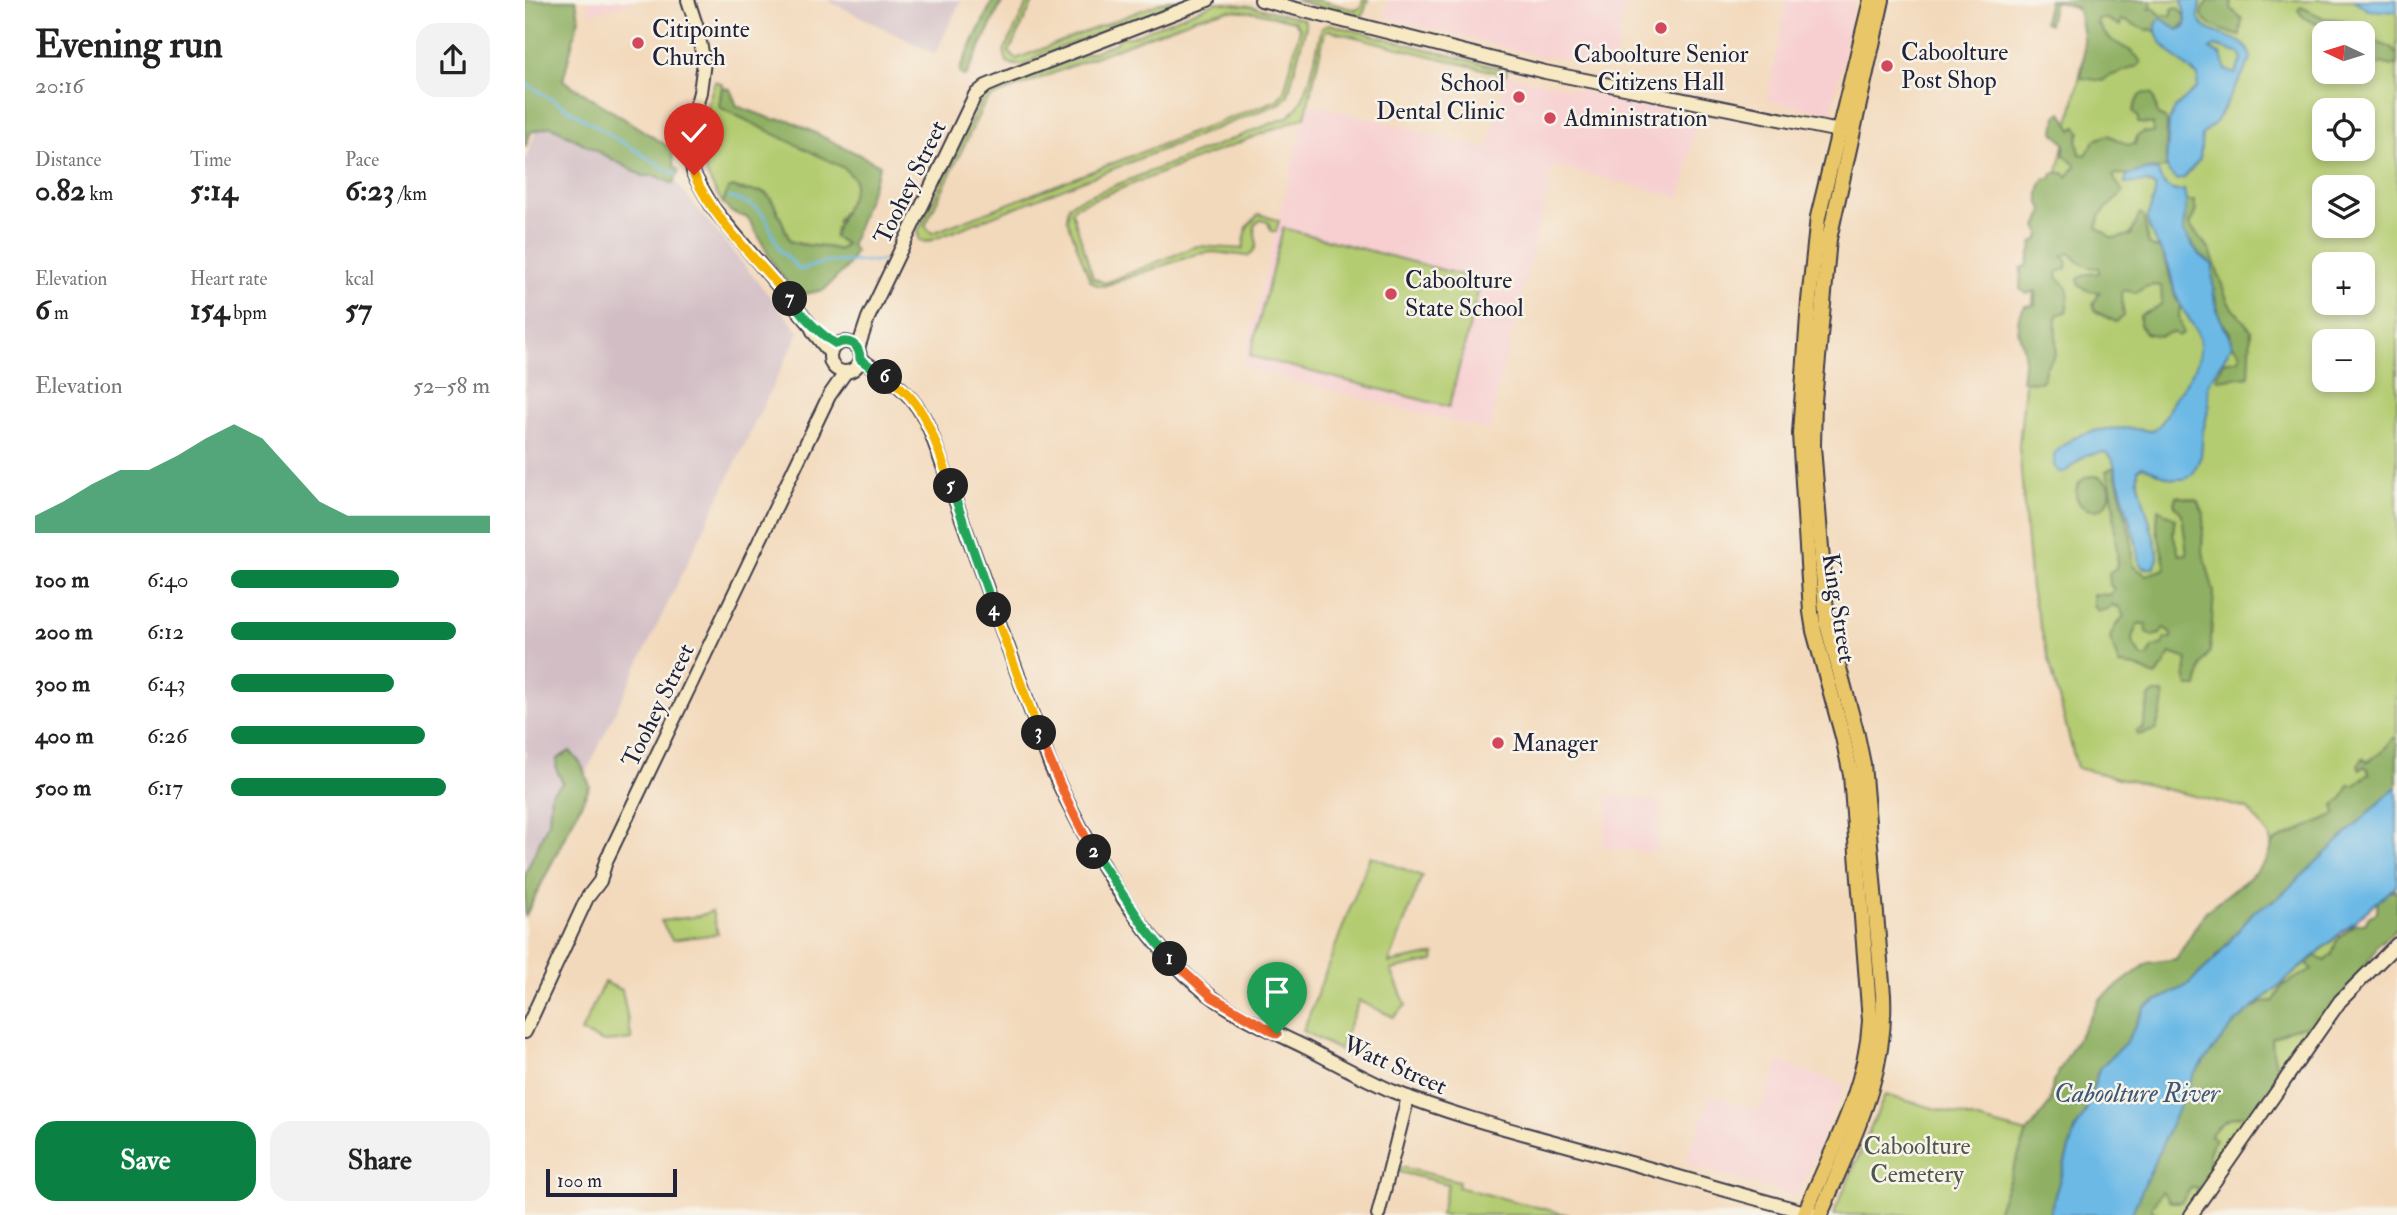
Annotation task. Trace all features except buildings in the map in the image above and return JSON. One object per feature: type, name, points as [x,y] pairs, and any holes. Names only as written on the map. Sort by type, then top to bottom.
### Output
[{"type":"main road","name":"King Street","points":[[1812,1214],[1858,1086],[1867,1054],[1870,1021],[1849,761],[1812,621],[1799,452],[1801,410],[1816,228],[1871,0]]},
{"type":"main road","name":"King Street","points":[[1812,1214],[1869,1099],[1879,1065],[1884,1027],[1864,777],[1857,735],[1827,624],[1813,446],[1814,401],[1827,251],[1882,0]]},
{"type":"street","points":[[688,0],[704,62],[700,92],[689,134],[688,149],[694,175],[713,208],[809,323],[814,333],[850,360]]},
{"type":"street","name":"Toohey Street","points":[[525,1032],[587,898],[600,881],[606,861],[829,396],[850,360],[857,330],[868,318],[975,95],[986,86],[1005,78],[1208,0]]},
{"type":"street","points":[[1261,0],[1545,72],[1854,131]]},
{"type":"street","points":[[833,348],[830,361],[850,360]]},
{"type":"street","name":"Watt Street","points":[[850,360],[897,383],[925,416],[1051,767],[1091,847],[1146,929],[1177,967],[1229,1008],[1365,1078],[1408,1097],[1516,1131],[1812,1214]]},
{"type":"street","points":[[2191,1215],[2340,1001],[2397,944]]},
{"type":"street","points":[[1378,1215],[1408,1097]]},
{"type":"shaded area","points":[[587,0],[641,0],[590,14]]},
{"type":"shaded area","points":[[827,0],[961,0],[935,54]]},
{"type":"shaded area","points":[[1389,0],[1627,0],[1613,68],[1548,56],[1547,58],[1384,17]]},
{"type":"shaded area","points":[[1787,0],[1855,0],[1832,109],[1825,113],[1767,100]]},
{"type":"shaded area","name":"Caboolture State School","points":[[1507,75],[1698,116],[1681,197],[1554,166],[1496,398],[1491,431],[1247,367],[1244,362],[1245,355],[1308,103],[1488,149]]},
{"type":"shaded area","points":[[541,117],[667,172],[799,332],[525,899],[525,161]]},
{"type":"shaded area","points":[[1609,796],[1661,800],[1656,852],[1603,848]]},
{"type":"shaded area","points":[[1779,1061],[1845,1086],[1799,1193],[1791,1195],[1689,1165],[1686,1161],[1711,1095],[1760,1111]]},
{"type":"green space","points":[[525,0],[576,0],[579,18],[563,80],[672,149],[674,166],[679,171],[673,184],[656,176],[643,176],[551,126],[531,132],[525,148]]},
{"type":"green space","points":[[993,0],[1003,0],[964,76],[960,74],[960,69]]},
{"type":"green space","points":[[1029,0],[1034,0],[1009,52],[1016,59],[1168,0],[1182,0],[1125,23],[1122,27],[1111,28],[1038,56],[1031,62],[1015,65],[1007,62],[1004,51]]},
{"type":"green space","points":[[1294,0],[1317,0],[1356,10],[1361,7],[1363,0],[1368,0],[1363,15],[1357,16]]},
{"type":"green space","points":[[2049,0],[2150,0],[2152,5],[2149,9],[2155,9],[2160,15],[2172,15],[2172,9],[2177,7],[2185,16],[2185,23],[2175,33],[2159,33],[2121,20],[2120,26],[2107,19],[2098,19],[2097,25],[2100,25],[2108,37],[2137,56],[2141,62],[2138,66],[2107,77],[2103,81],[2081,78],[2083,42],[2077,7],[2054,1],[2049,24],[2044,22]]},
{"type":"green space","points":[[2056,0],[2397,0],[2397,786],[2278,899],[2270,860],[2270,837],[2248,809],[2077,768],[2031,590],[2019,446],[2036,269],[2093,17]]},
{"type":"green space","points":[[2210,0],[2231,0],[2231,9],[2242,19],[2240,36],[2204,20],[2203,8]]},
{"type":"green space","points":[[1217,2],[1250,6],[1304,19],[1306,26],[1288,95],[1281,103],[932,240],[919,240],[918,231],[982,98],[987,93],[1116,43],[1121,37],[1131,37]],"holes":[[[1228,10],[1256,12],[1294,21],[1300,29],[1284,92],[1277,100],[932,233],[925,226],[985,102],[992,97],[1195,18]]]},
{"type":"green space","points":[[2301,7],[2324,18],[2343,21],[2312,22],[2298,10]]},
{"type":"green space","points":[[1329,24],[1507,70],[1506,75],[1328,30],[1325,32],[1305,117],[1076,206],[1072,211],[1093,278],[1105,283],[1197,246],[1243,249],[1247,227],[1259,214],[1279,221],[1276,232],[1271,231],[1268,222],[1260,220],[1254,226],[1256,246],[1247,256],[1214,252],[1197,254],[1104,286],[1090,280],[1067,219],[1069,206],[1075,201],[1288,117],[1307,89],[1322,28]]},
{"type":"green space","points":[[2375,43],[2392,48],[2397,54],[2397,64],[2375,64]]},
{"type":"green space","points":[[715,81],[722,84],[719,107],[845,168],[855,180],[854,196],[837,221],[846,244],[839,250],[790,241],[775,205],[763,192],[728,189],[723,203],[705,170],[700,143],[704,115]]},
{"type":"green space","points":[[722,87],[730,89],[737,106],[772,119],[789,120],[880,165],[851,245],[855,251],[848,266],[824,290],[800,295],[777,269],[748,218],[731,212],[723,203],[728,189],[733,187],[762,192],[775,205],[790,241],[839,250],[846,244],[834,237],[855,180],[844,168],[719,107]]},
{"type":"green space","points":[[2144,93],[2153,94],[2158,115],[2165,118],[2167,124],[2166,168],[2147,169],[2139,175],[2116,174],[2113,177],[2123,192],[2100,215],[2097,227],[2112,238],[2131,235],[2140,213],[2144,216],[2148,244],[2154,248],[2158,247],[2164,254],[2176,299],[2180,303],[2179,316],[2183,333],[2179,336],[2172,332],[2160,336],[2145,333],[2140,325],[2140,316],[2162,303],[2161,286],[2148,286],[2136,293],[2124,290],[2121,293],[2124,316],[2116,322],[2095,311],[2093,304],[2100,292],[2089,291],[2080,286],[2078,279],[2087,274],[2099,273],[2099,268],[2083,264],[2070,253],[2062,256],[2068,262],[2066,269],[2057,272],[2058,279],[2066,285],[2068,297],[2066,312],[2057,315],[2054,356],[2040,382],[2022,381],[2024,356],[2018,324],[2025,306],[2035,305],[2035,291],[2027,294],[2020,289],[2021,268],[2027,266],[2033,242],[2039,239],[2037,227],[2044,210],[2039,190],[2045,178],[2051,178],[2052,173],[2063,173],[2067,177],[2076,166],[2063,154],[2065,144],[2054,132],[2056,116],[2062,112],[2072,130],[2076,127],[2080,132],[2077,141],[2080,154],[2086,155],[2095,140],[2108,135],[2128,145],[2135,144],[2137,136],[2144,132],[2153,133],[2153,124],[2138,123],[2138,117],[2133,111],[2139,96]]},
{"type":"green space","points":[[2186,201],[2194,201],[2196,211],[2189,225],[2210,250],[2228,302],[2251,330],[2249,376],[2218,380],[2217,376],[2224,362],[2239,359],[2240,352],[2232,345],[2230,333],[2220,319],[2212,283],[2212,265],[2199,254],[2183,232]]},
{"type":"green space","points":[[1283,228],[1481,280],[1449,407],[1250,356]]},
{"type":"green space","points":[[2114,467],[2131,538],[2132,565],[2146,575],[2166,569],[2157,529],[2158,509],[2175,518],[2173,534],[2179,555],[2187,554],[2182,514],[2174,504],[2176,496],[2197,500],[2204,513],[2202,548],[2214,592],[2210,651],[2202,664],[2197,687],[2188,687],[2185,674],[2187,659],[2170,653],[2155,676],[2136,667],[2119,665],[2110,637],[2124,616],[2118,606],[2112,604],[2109,609],[2098,611],[2093,605],[2093,594],[2110,595],[2114,589],[2110,585],[2109,573],[2116,568],[2117,563],[2113,502],[2106,471]],"holes":[[[2138,624],[2147,624],[2146,631],[2152,636],[2160,634],[2164,628],[2171,633],[2172,638],[2165,639],[2161,646],[2152,647],[2148,657],[2142,657],[2132,638]]]},
{"type":"green space","points":[[2093,476],[2105,481],[2110,493],[2105,505],[2093,510],[2081,505],[2076,493],[2081,481]]},
{"type":"green space","points":[[2155,693],[2163,693],[2164,698],[2156,730],[2137,735],[2136,731],[2142,728],[2149,697]]},
{"type":"green space","points":[[2397,737],[2397,786],[2278,899],[2253,912],[2216,958],[2186,986],[2145,1007],[2127,1041],[2099,1069],[2085,1114],[2075,1130],[2049,1215],[1996,1215],[2027,1133],[2050,1103],[2053,1082],[2100,999],[2148,963],[2176,959],[2205,912],[2249,878],[2266,861],[2273,842],[2336,814],[2334,805],[2342,799],[2349,785],[2355,785],[2369,774],[2364,766],[2360,770],[2358,766],[2363,758],[2367,762]]},
{"type":"green space","points":[[570,751],[581,764],[590,786],[525,917],[525,874],[549,821],[551,793],[563,783],[556,769],[557,759]]},
{"type":"green space","points":[[1370,856],[1422,876],[1389,963],[1435,954],[1434,961],[1391,970],[1406,1005],[1394,1017],[1359,1001],[1339,1050],[1303,1031]]},
{"type":"green space","points":[[2397,890],[2397,929],[2378,945],[2366,966],[2320,1024],[2294,1028],[2271,1038],[2276,1068],[2274,1082],[2254,1115],[2229,1119],[2210,1136],[2215,1139],[2208,1160],[2214,1172],[2205,1188],[2191,1188],[2181,1202],[2170,1202],[2162,1191],[2152,1206],[2152,1211],[2161,1215],[2128,1215],[2206,1036],[2264,1002],[2274,1001],[2282,986],[2312,969],[2307,963],[2315,956],[2325,961],[2332,955],[2336,942],[2354,924],[2365,924],[2368,917],[2377,913],[2378,895]]},
{"type":"green space","points":[[712,911],[718,934],[672,940],[661,921],[699,916]]},
{"type":"green space","points":[[2339,935],[2368,962],[2323,1012],[2182,1215],[2131,1215],[2234,1024]]},
{"type":"green space","points":[[604,982],[622,990],[632,1040],[604,1042],[581,1032]]},
{"type":"green space","name":"Caboolture Cemetery","points":[[1885,1095],[2027,1133],[1996,1215],[1833,1215]]},
{"type":"green space","points":[[1401,1167],[1459,1181],[1458,1187],[1569,1215],[1440,1215],[1448,1184],[1399,1172]]},
{"type":"water","points":[[2182,0],[2202,0],[2198,14],[2201,23],[2208,29],[2239,42],[2247,49],[2251,59],[2217,121],[2202,135],[2200,159],[2184,178],[2177,180],[2169,173],[2166,164],[2169,121],[2175,108],[2197,88],[2198,76],[2160,41],[2156,25],[2161,18],[2178,30],[2186,26]],"holes":[[[2215,46],[2241,54],[2242,60],[2235,74],[2226,70],[2221,55],[2210,49]]]},
{"type":"water","points":[[2354,0],[2397,0],[2397,12],[2368,10]]},
{"type":"water","points":[[2145,170],[2158,171],[2161,180],[2170,189],[2184,190],[2186,201],[2183,232],[2199,254],[2213,265],[2216,307],[2232,345],[2208,385],[2209,408],[2203,431],[2201,456],[2193,474],[2185,479],[2172,479],[2142,466],[2138,470],[2138,480],[2158,553],[2153,568],[2143,568],[2139,562],[2112,458],[2105,452],[2086,455],[2064,473],[2057,471],[2054,465],[2054,455],[2063,446],[2085,434],[2098,430],[2125,428],[2150,431],[2155,428],[2163,421],[2191,375],[2198,358],[2200,349],[2196,331],[2177,298],[2167,262],[2148,223],[2155,187],[2144,182],[2125,183],[2127,175]]},
{"type":"water","name":"Caboolture River","points":[[2397,786],[2397,885],[2234,1024],[2193,1075],[2131,1215],[2049,1215],[2075,1130],[2085,1114],[2099,1069],[2127,1041],[2145,1007],[2186,986],[2216,958],[2253,912],[2278,898]]},
{"type":"waterway","points":[[525,83],[676,175]]},
{"type":"waterway","points":[[729,197],[750,204],[764,215],[780,250],[800,270],[825,262],[882,261]]},
{"type":"place","name":"Caboolture Senior Citizens Hall","points":[[1661,28]]},
{"type":"place","name":"Citipointe Church","points":[[638,43]]},
{"type":"place","name":"Caboolture Post Shop","points":[[1887,66]]},
{"type":"place","name":"School Dental Clinic","points":[[1519,97]]},
{"type":"place","name":"Administration","points":[[1550,118]]},
{"type":"place","name":"Caboolture State School","points":[[1391,294]]},
{"type":"place","name":"Manager","points":[[1498,743]]},
{"type":"route","points":[[694,175],[713,208],[809,323],[836,344],[845,341],[853,344],[858,348],[860,359],[897,383],[917,403],[925,416],[1051,767],[1088,841],[1146,929],[1177,967],[1212,997],[1277,1034]]}]
